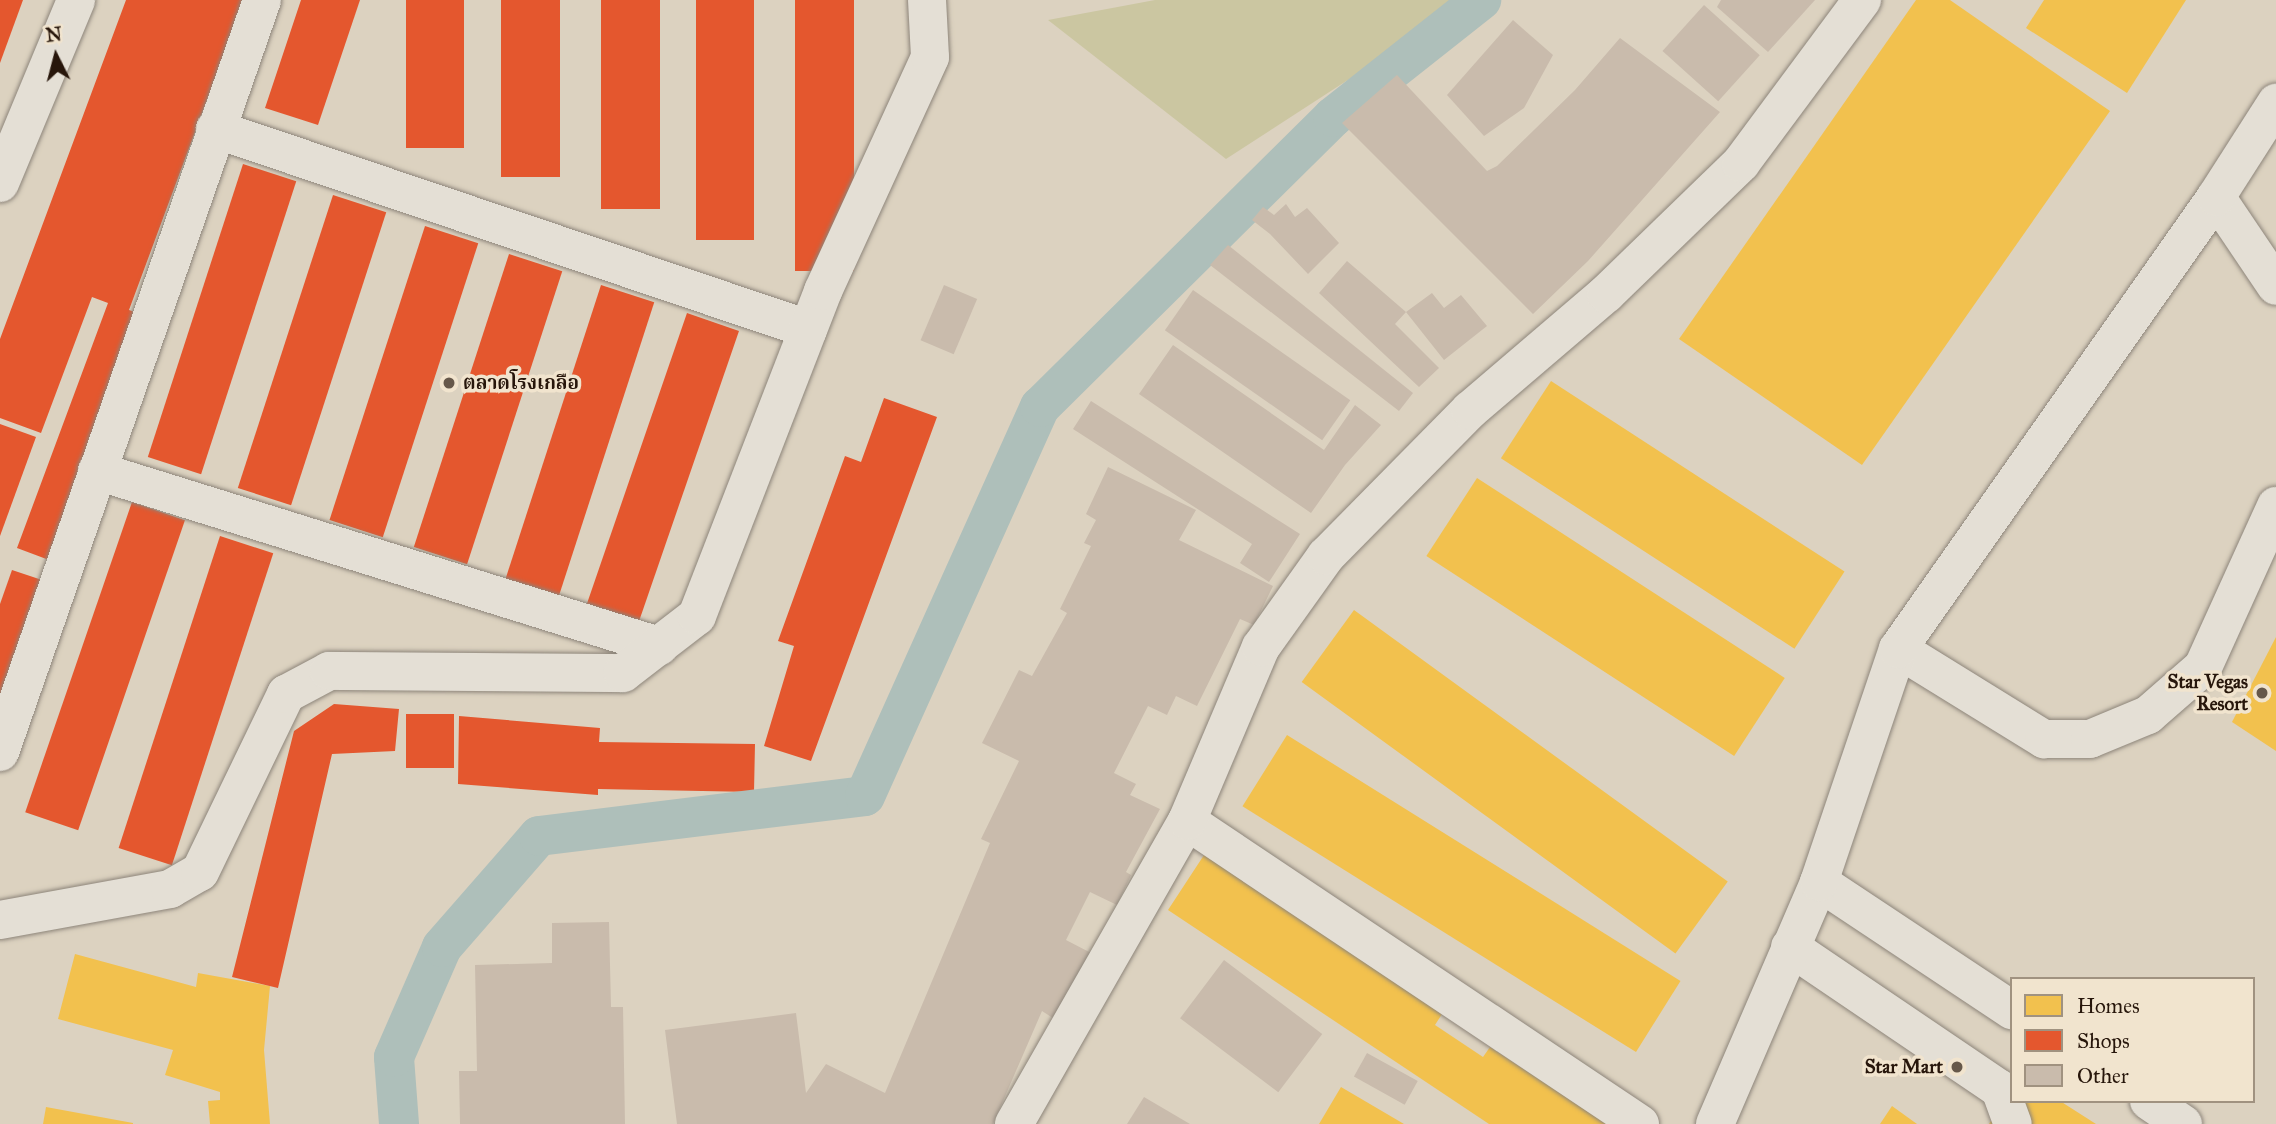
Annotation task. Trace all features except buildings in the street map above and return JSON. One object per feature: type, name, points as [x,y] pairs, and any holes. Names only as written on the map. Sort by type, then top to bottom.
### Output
[{"type":"street","points":[[0,183],[76,0]]},
{"type":"street","points":[[0,752],[262,0]]},
{"type":"street","points":[[0,920],[170,889],[200,872],[286,694],[328,671],[624,673],[697,617],[808,329],[930,57],[927,0]]},
{"type":"street","points":[[1014,1124],[1186,821],[1261,647],[1326,556],[1470,410],[1606,294],[1741,163],[1862,0]]},
{"type":"street","points":[[1714,1124],[1819,882],[1898,649],[2216,197],[2276,103]]},
{"type":"street","points":[[215,129],[808,329]]},
{"type":"street","points":[[2216,197],[2276,286]]},
{"type":"street","points":[[97,471],[659,646]]},
{"type":"street","points":[[1898,649],[2044,739],[2090,738],[2148,715],[2203,667],[2276,506]]},
{"type":"street","points":[[1186,821],[1640,1124]]},
{"type":"street","points":[[1819,882],[2010,1009]]},
{"type":"street","points":[[1790,947],[2000,1088],[2013,1124]]},
{"type":"street","points":[[2152,1103],[2183,1124]]},
{"type":"shaded area","points":[[1155,0],[1471,0],[1226,159],[1048,20]]},
{"type":"waterway","points":[[399,1124],[394,1057],[442,947],[539,836],[865,796],[1040,407],[1333,117],[1481,0]]},
{"type":"place","name":"ตลาดโรงเกลือ","points":[[449,383]]},
{"type":"place","name":"Star Vegas Resort","points":[[2262,693]]},
{"type":"place","name":"Star Mart","points":[[1957,1067]]}]
